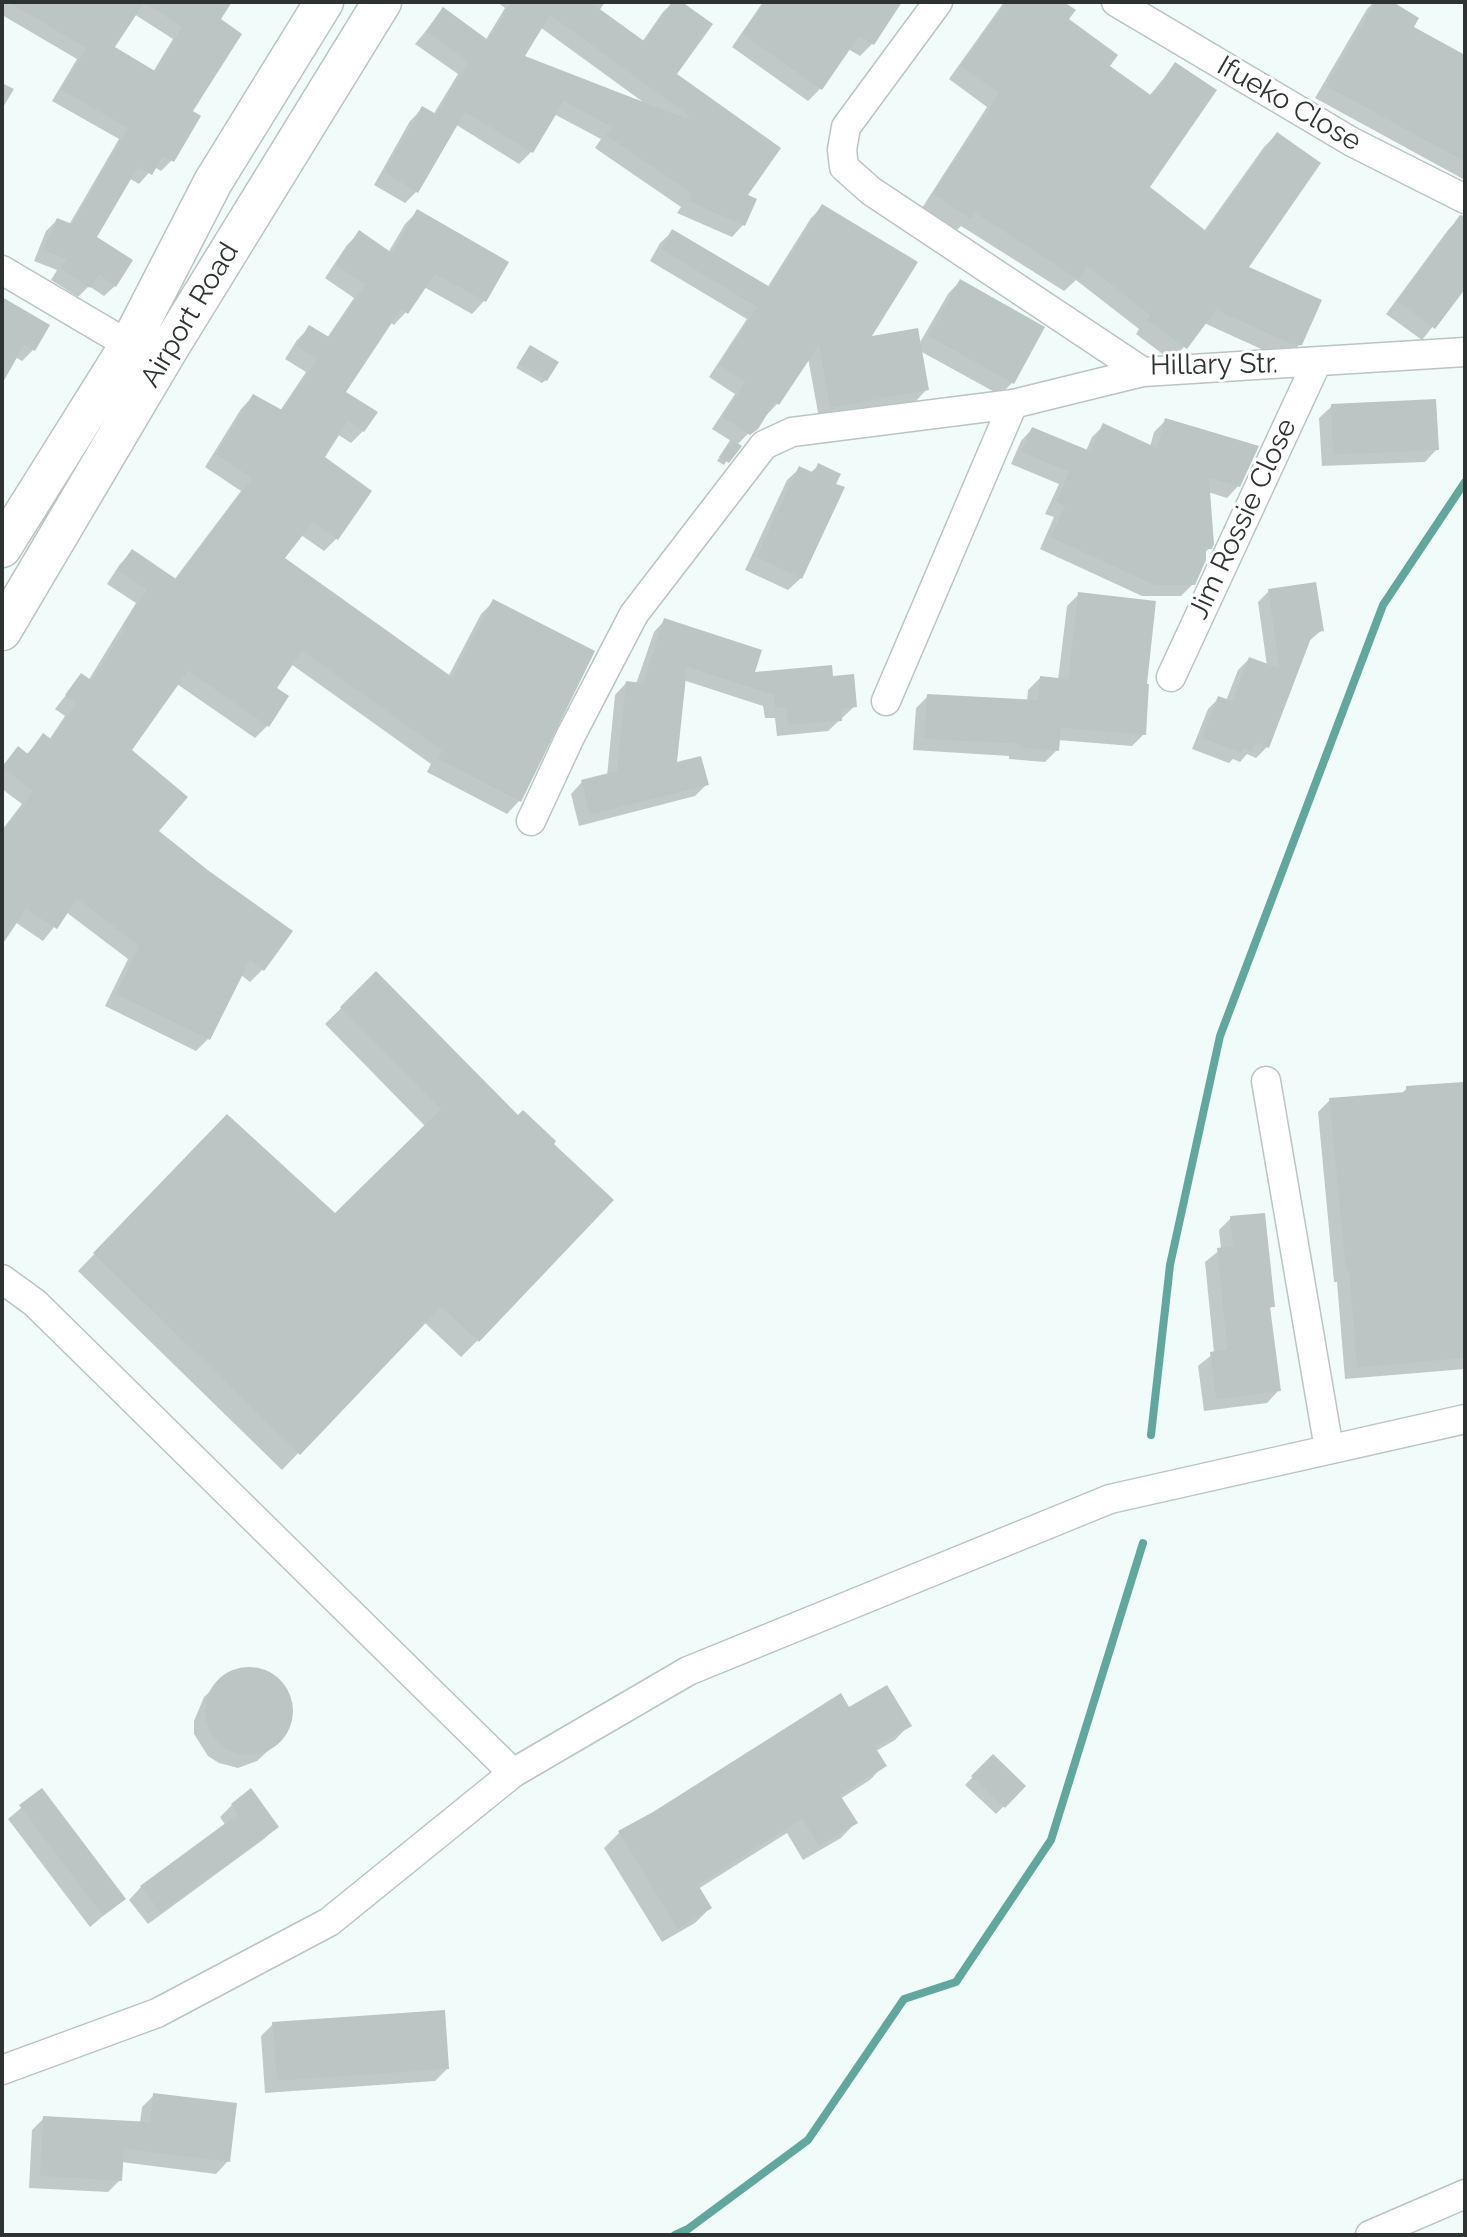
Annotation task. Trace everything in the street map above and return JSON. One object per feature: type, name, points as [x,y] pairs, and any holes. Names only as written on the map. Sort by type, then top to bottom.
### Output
[{"type":"main road","name":"Airport Road","points":[[2,548],[129,345],[213,182],[324,2]]},
{"type":"main road","name":"Airport Road","points":[[2,631],[168,350],[382,2]]},
{"type":"street","name":"Hillary Str.","points":[[938,2],[846,127],[842,150],[844,167],[871,191],[1143,372],[1465,352]]},
{"type":"street","name":"Ifueko Close","points":[[1116,2],[1352,142],[1465,199]]},
{"type":"street","points":[[2,270],[129,345]]},
{"type":"street","name":"Jim Rossie Close","points":[[1171,677],[1317,362]]},
{"type":"street","points":[[531,821],[570,737],[634,614],[764,445],[792,432],[1013,404],[1143,372]]},
{"type":"street","points":[[886,701],[1013,404]]},
{"type":"street","points":[[1266,1081],[1329,1449]]},
{"type":"street","points":[[2,1279],[35,1303],[513,1773]]},
{"type":"street","points":[[2,2070],[157,2013],[329,1922],[513,1773],[688,1671],[1110,1499],[1465,1419]]},
{"type":"street","points":[[1370,2235],[1465,2194]]},
{"type":"building","points":[[8,2],[232,2],[221,19],[242,34],[193,111],[201,116],[174,162],[163,156],[152,175],[138,167],[97,237],[133,260],[116,287],[99,275],[90,288],[60,268],[66,259],[43,250],[57,218],[72,224],[128,128],[61,90],[86,48]],"holes":[[[144,3],[182,27],[155,71],[115,47]]]},
{"type":"building","points":[[512,2],[590,2],[644,41],[672,2],[682,2],[713,24],[677,74],[781,148],[748,195],[757,199],[745,226],[688,201],[692,194],[606,135],[611,127],[564,101],[533,153],[465,112],[418,193],[384,172],[422,106],[436,114],[468,62],[426,31],[443,7],[488,40]],"holes":[[[550,15],[689,116],[687,119],[525,56]]]},
{"type":"building","points":[[765,2],[902,2],[874,45],[859,36],[822,90],[742,34]]},
{"type":"building","points":[[1006,2],[1064,2],[1076,10],[1069,19],[1118,55],[1110,66],[1152,96],[1175,62],[1217,90],[1150,187],[1206,231],[1277,132],[1321,163],[1249,267],[1322,300],[1302,345],[1295,346],[1216,310],[1187,349],[1147,320],[1150,315],[1087,266],[1079,280],[975,213],[971,219],[933,194],[999,93],[960,66]]},
{"type":"building","points":[[1375,2],[1393,2],[1419,18],[1414,27],[1465,55],[1465,162],[1326,86]]},
{"type":"building","points":[[822,204],[918,262],[872,336],[918,328],[929,390],[830,408],[819,345],[779,405],[775,402],[758,429],[750,435],[722,417],[745,382],[719,365],[757,307],[661,249],[672,229],[770,287]]},
{"type":"building","points":[[417,209],[509,262],[486,302],[435,274],[408,314],[401,309],[346,392],[378,412],[364,432],[348,421],[325,457],[372,491],[338,540],[313,522],[285,558],[452,677],[493,599],[595,651],[521,802],[438,759],[442,751],[302,651],[277,688],[289,696],[269,727],[188,671],[132,750],[188,797],[159,831],[293,931],[264,971],[250,960],[210,1040],[116,994],[139,946],[77,899],[57,929],[26,909],[2,945],[2,832],[33,791],[2,767],[18,746],[28,754],[43,733],[51,739],[76,703],[65,695],[81,673],[91,680],[126,628],[122,626],[147,590],[117,570],[132,549],[176,579],[252,478],[216,454],[253,394],[282,410],[317,359],[296,346],[309,325],[329,337],[365,285],[336,265],[359,230],[392,253]]},
{"type":"building","points":[[1460,215],[1465,216],[1465,289],[1435,329],[1397,301]]},
{"type":"building","points":[[960,279],[1045,327],[1014,384],[928,336]]},
{"type":"building","points":[[2,297],[50,325],[35,351],[24,345],[2,384]]},
{"type":"building","points":[[530,345],[559,362],[547,381],[518,364]]},
{"type":"building","points":[[1436,399],[1439,450],[1333,455],[1331,404]]},
{"type":"building","points":[[1165,418],[1259,446],[1240,487],[1209,478],[1214,544],[1212,549],[1206,549],[1206,560],[1195,585],[1154,585],[1050,537],[1065,506],[1056,502],[1069,472],[1021,452],[1032,427],[1090,451],[1103,423],[1157,448]]},
{"type":"building","points":[[731,439],[742,446],[729,463],[719,457]]},
{"type":"building","points":[[818,463],[841,474],[836,484],[845,487],[802,579],[756,557],[799,466],[814,473]]},
{"type":"building","points":[[1316,582],[1324,631],[1313,633],[1269,748],[1256,743],[1252,752],[1243,749],[1242,753],[1202,738],[1218,696],[1232,701],[1249,657],[1279,668],[1268,589]]},
{"type":"building","points":[[1078,592],[1156,601],[1147,684],[1146,735],[1061,728],[1059,751],[1020,748],[1020,744],[924,739],[927,694],[1038,700],[1040,676],[1068,679]]},
{"type":"building","points":[[664,618],[762,650],[755,672],[832,665],[833,676],[854,674],[857,707],[841,709],[842,721],[788,725],[786,707],[775,708],[774,695],[687,667],[677,762],[701,756],[709,785],[590,815],[581,780],[617,771],[626,681],[643,683]]},
{"type":"building","points":[[376,971],[518,1115],[523,1110],[614,1200],[479,1342],[441,1307],[300,1455],[93,1253],[227,1114],[335,1213],[441,1109],[340,1007]]},
{"type":"building","points":[[1463,1082],[1465,1358],[1357,1368],[1329,1098],[1406,1092],[1406,1086]]},
{"type":"building","points":[[1265,1213],[1275,1307],[1270,1307],[1281,1391],[1216,1400],[1210,1352],[1227,1349],[1217,1248],[1233,1246],[1230,1216]]},
{"type":"building","points":[[249,1667],[266,1671],[280,1680],[289,1694],[293,1711],[289,1728],[280,1742],[266,1751],[249,1755],[232,1751],[218,1742],[209,1728],[205,1711],[209,1694],[218,1680],[232,1671]]},
{"type":"building","points":[[887,1685],[912,1726],[875,1747],[887,1766],[840,1795],[858,1823],[819,1846],[802,1819],[698,1885],[712,1908],[678,1929],[618,1831],[841,1693],[849,1707]]},
{"type":"building","points":[[993,1754],[1026,1786],[1005,1808],[971,1776]]},
{"type":"building","points":[[42,1788],[126,1899],[103,1916],[19,1805]]},
{"type":"building","points":[[251,1788],[279,1827],[161,1913],[140,1886],[238,1814],[231,1804]]},
{"type":"building","points":[[445,2010],[449,2069],[277,2081],[272,2022]]},
{"type":"building","points":[[153,2093],[237,2103],[230,2162],[124,2149],[122,2181],[40,2176],[43,2116],[150,2122]]},
{"type":"waterway","points":[[1151,1435],[1170,1265],[1220,1036],[1383,605],[1465,482]]},
{"type":"waterway","points":[[675,2235],[688,2229],[808,2140],[904,1999],[956,1982],[1051,1840],[1143,1543]]}]
